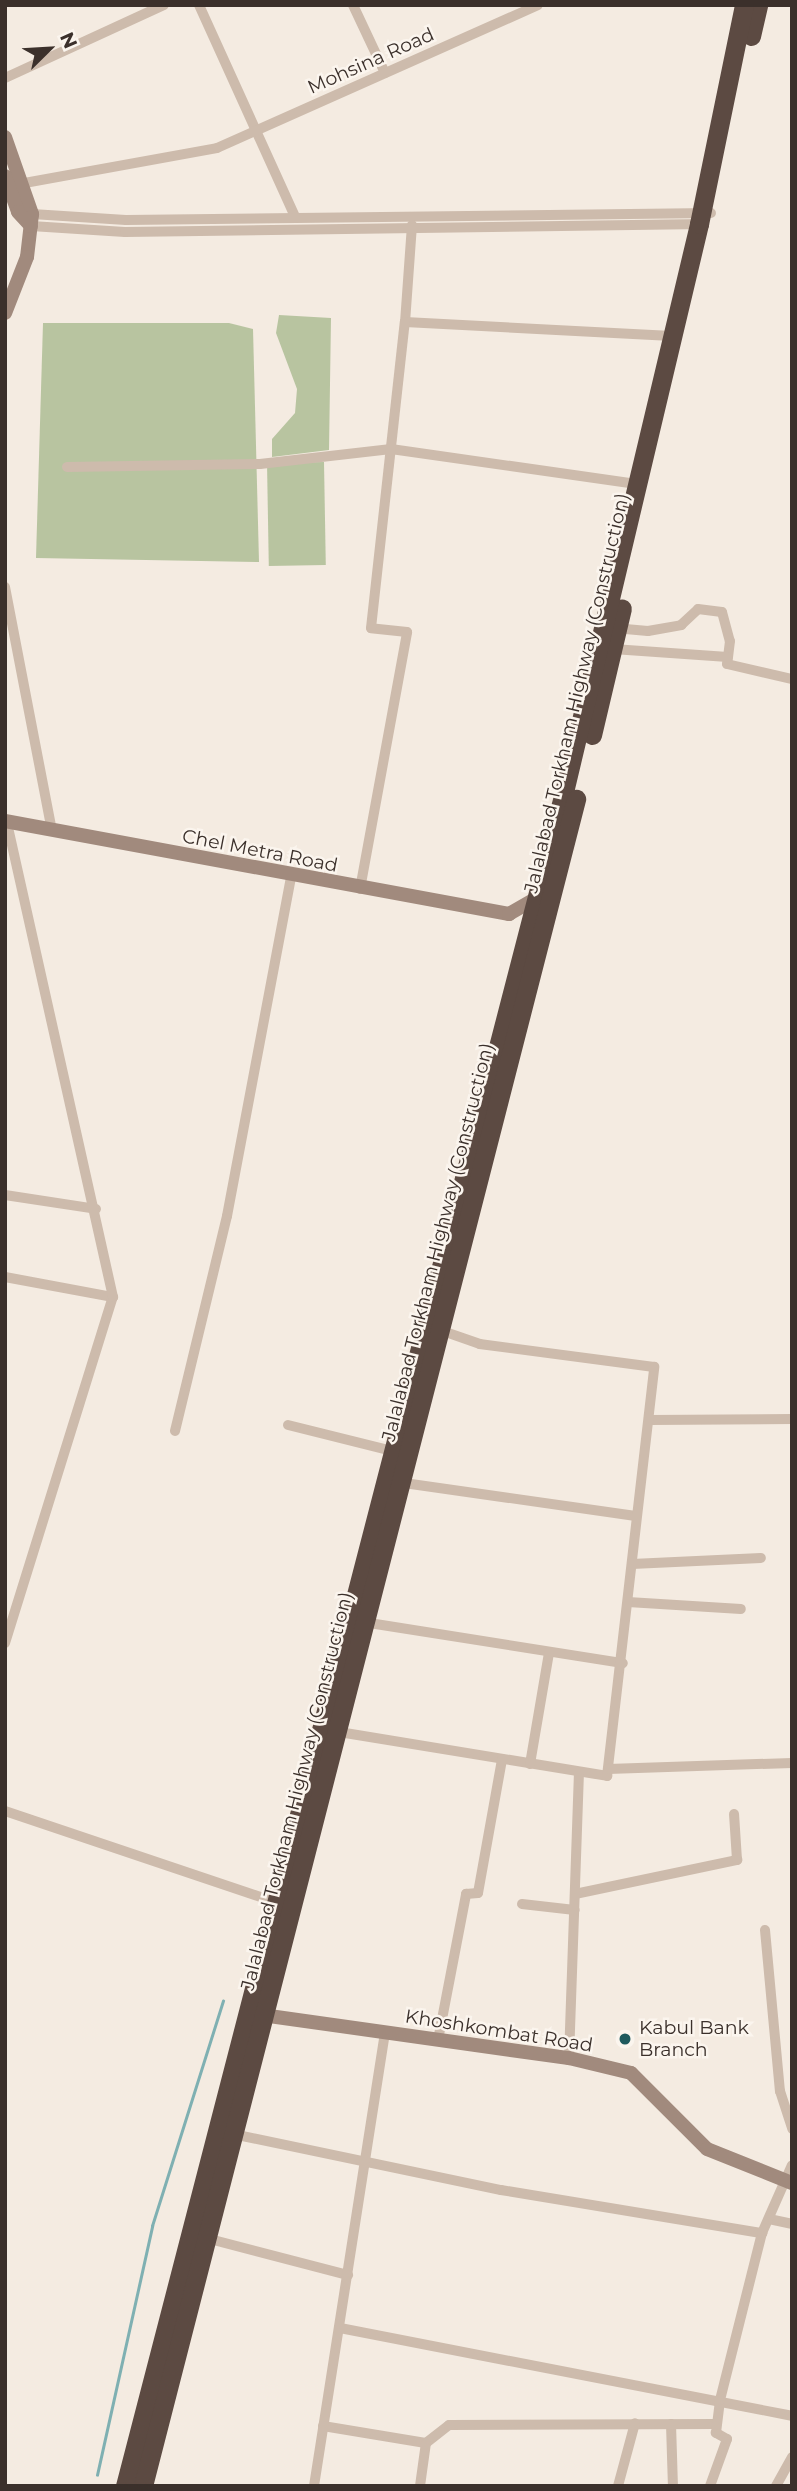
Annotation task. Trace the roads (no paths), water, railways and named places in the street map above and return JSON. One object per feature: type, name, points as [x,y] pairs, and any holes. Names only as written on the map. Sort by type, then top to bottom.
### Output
[{"type":"highway","points":[[627,556],[637,484],[672,336],[705,219],[744,5]]},
{"type":"highway","points":[[725,108],[758,5]]},
{"type":"highway","name":"Jalalabad Torkham Highway (Construction)","points":[[255,2014],[328,1730],[346,1684],[356,1617],[612,649],[611,627],[627,556],[758,5]]},
{"type":"highway","points":[[393,1479],[392,1451],[434,1328],[524,940],[611,627]]},
{"type":"highway","points":[[139,2481],[165,2400],[198,2236],[255,2014],[275,1902],[328,1730],[339,1652],[356,1617]]},
{"type":"highway","points":[[339,1652],[346,1684]]},
{"type":"highway","points":[[139,2481],[140,2427],[198,2236]]},
{"type":"highway","points":[[140,2427],[165,2400]]},
{"type":"street","points":[[5,78],[164,5]]},
{"type":"street","points":[[199,5],[295,217]]},
{"type":"street","points":[[354,5],[385,74]]},
{"type":"street","points":[[504,5],[510,18]]},
{"type":"street","name":"Mohsina Road","points":[[19,184],[217,148],[538,5]]},
{"type":"street","points":[[5,137],[32,220],[27,257],[5,313]]},
{"type":"street","points":[[5,176],[18,212],[32,220],[125,226],[224,224],[311,229],[411,229],[669,218]]},
{"type":"street","points":[[360,889],[407,632],[371,628],[405,322],[412,216]]},
{"type":"street","points":[[224,224],[295,217],[705,219]]},
{"type":"street","points":[[311,217],[311,229]]},
{"type":"street","points":[[405,322],[672,336]]},
{"type":"street","points":[[67,467],[260,464],[391,449],[637,484]]},
{"type":"street","points":[[5,587],[52,831]]},
{"type":"street","points":[[611,627],[681,625],[698,609],[722,612],[727,664],[792,679]]},
{"type":"street","points":[[612,649],[728,657]]},
{"type":"street","points":[[5,1643],[113,1297],[96,1209],[6,821]]},
{"type":"street","name":"Chel Metra Road","points":[[6,821],[360,889],[509,914]]},
{"type":"street","points":[[175,1431],[227,1216],[291,876]]},
{"type":"street","points":[[524,940],[509,914],[537,898]]},
{"type":"street","points":[[5,1195],[96,1209]]},
{"type":"street","points":[[5,1277],[113,1297]]},
{"type":"street","points":[[328,1730],[607,1776],[623,1663],[636,1516],[650,1420],[654,1367],[480,1344],[434,1328]]},
{"type":"street","points":[[650,1420],[792,1419]]},
{"type":"street","points":[[288,1425],[392,1451]]},
{"type":"street","points":[[393,1479],[636,1516]]},
{"type":"street","points":[[632,1564],[761,1558]]},
{"type":"street","points":[[628,1602],[741,1609]]},
{"type":"street","points":[[356,1617],[550,1653],[623,1663]]},
{"type":"street","points":[[530,1764],[550,1653]]},
{"type":"street","points":[[438,2040],[466,1894],[478,1893],[502,1759]]},
{"type":"street","points":[[608,1769],[792,1763]]},
{"type":"street","points":[[569,2058],[579,1772]]},
{"type":"street","points":[[5,1811],[275,1902]]},
{"type":"street","points":[[575,1894],[737,1860],[734,1814]]},
{"type":"street","points":[[523,1904],[575,1910]]},
{"type":"street","points":[[765,1930],[768,1998],[791,2127]]},
{"type":"street","name":"Khoshkombat Road","points":[[255,2014],[569,2058],[631,2073],[707,2149],[790,2182]]},
{"type":"street","points":[[314,2486],[385,2033]]},
{"type":"street","points":[[224,2132],[501,2190],[762,2233]]},
{"type":"street","points":[[710,2486],[727,2439],[716,2433],[720,2400],[762,2233],[790,2182],[792,2165]]},
{"type":"street","points":[[769,2219],[792,2224]]},
{"type":"street","points":[[198,2236],[348,2275]]},
{"type":"street","points":[[340,2328],[792,2416]]},
{"type":"street","points":[[618,2486],[635,2423]]},
{"type":"street","points":[[671,2424],[673,2486]]},
{"type":"street","points":[[420,2486],[426,2443],[449,2425],[716,2424]]},
{"type":"street","points":[[323,2426],[426,2443]]},
{"type":"street","points":[[776,2486],[792,2458]]},
{"type":"waterway","points":[[97,2475],[152,2226],[223,2001]]},
{"type":"place","name":"Kabul Bank Branch","points":[[625,2039]]}]
